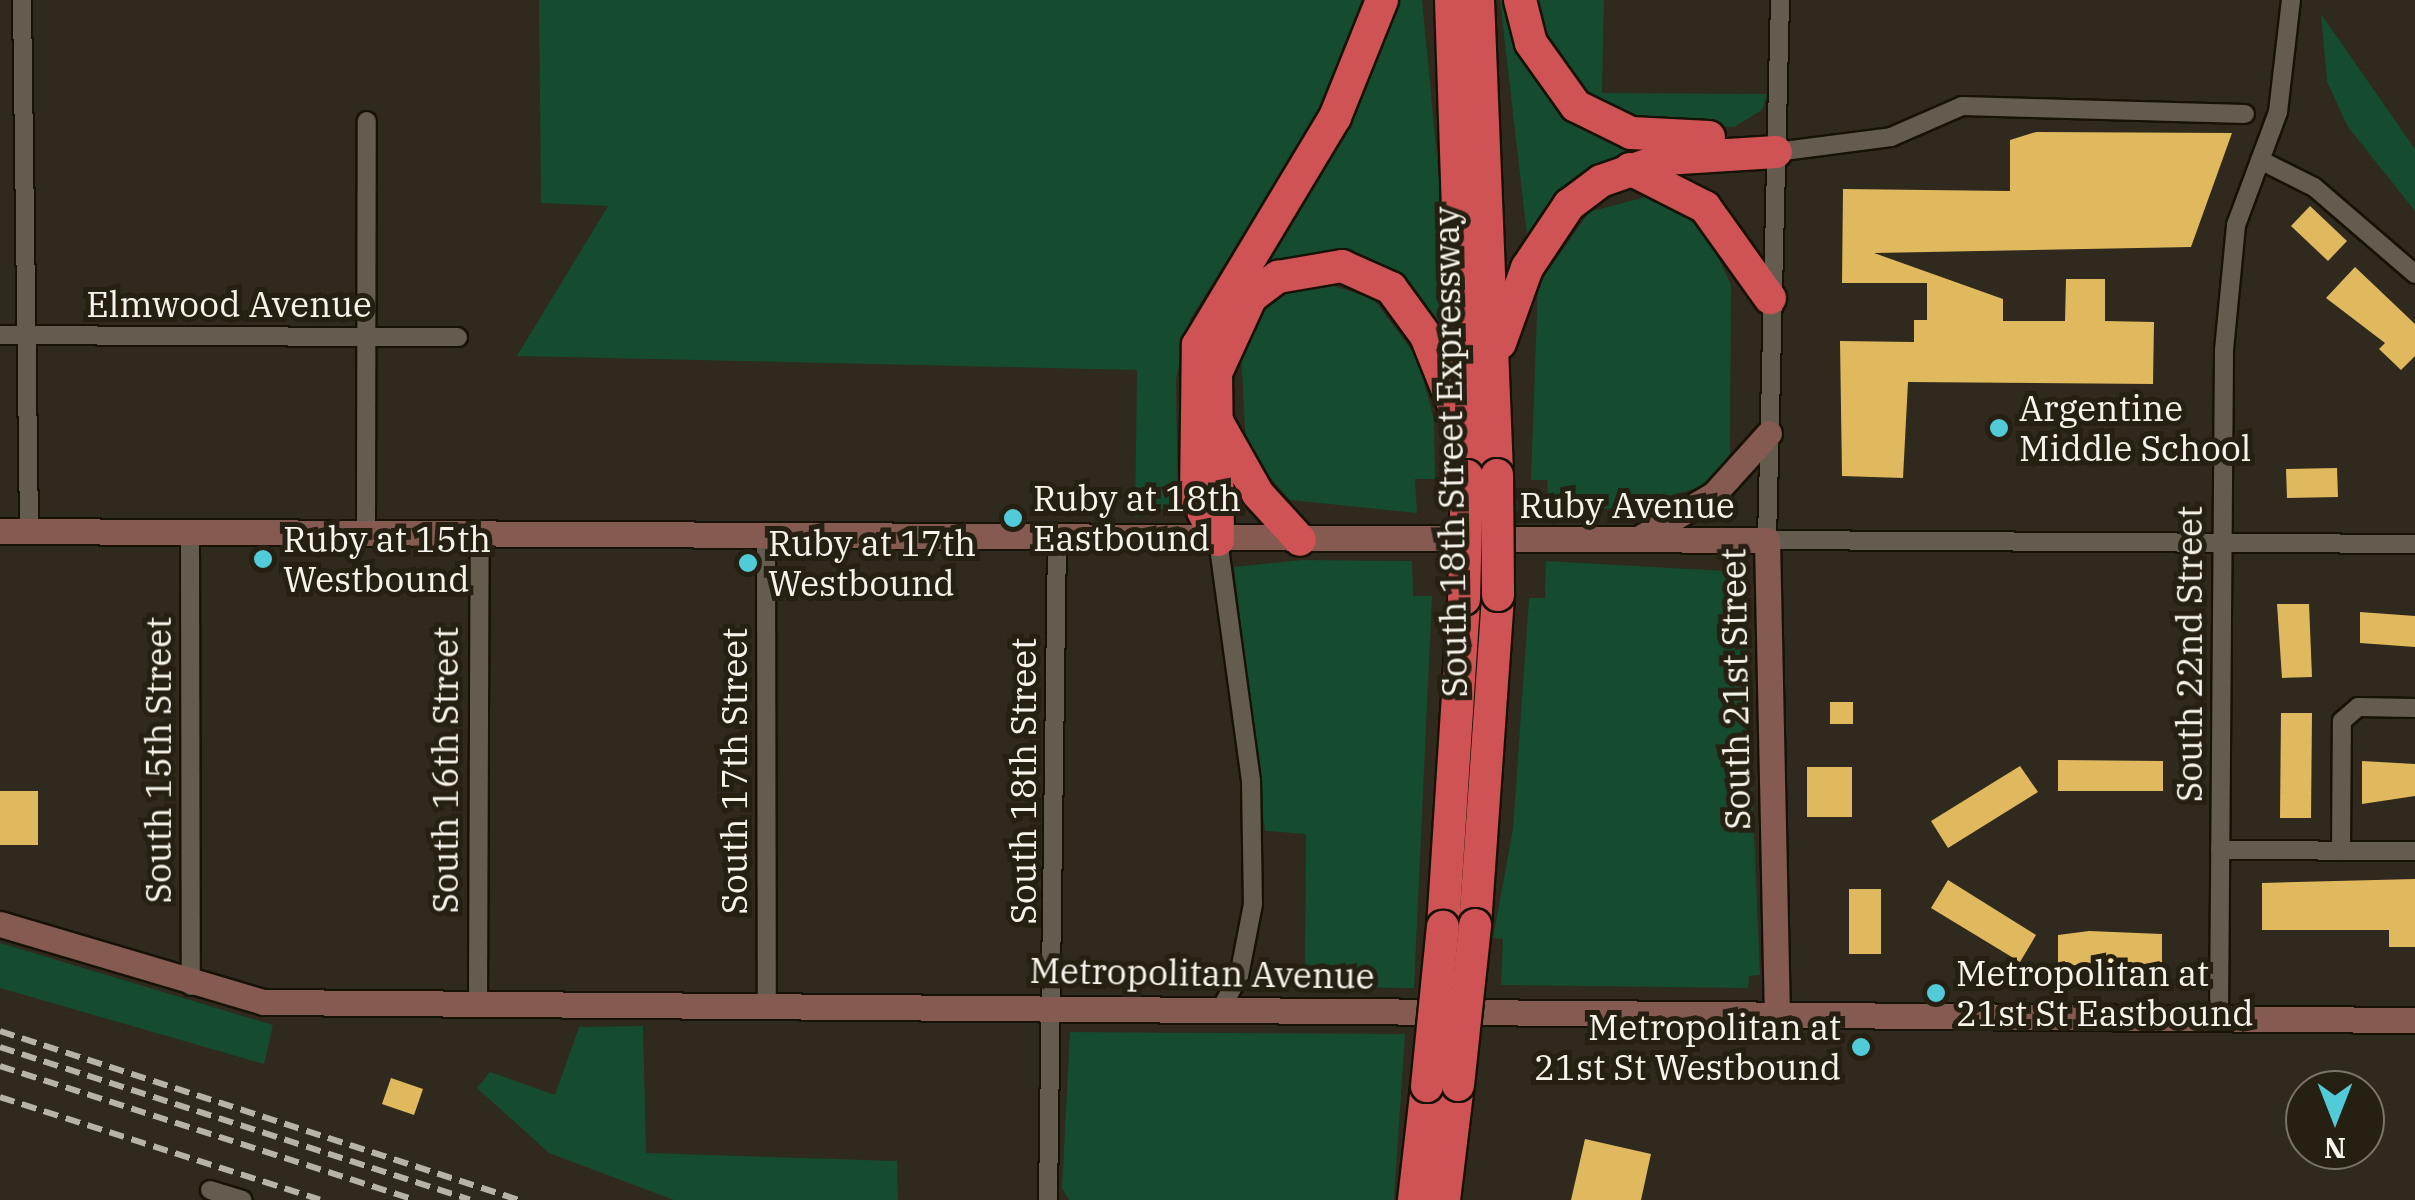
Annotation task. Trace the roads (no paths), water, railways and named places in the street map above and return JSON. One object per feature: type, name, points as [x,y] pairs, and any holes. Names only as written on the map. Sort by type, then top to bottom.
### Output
[{"type":"highway","points":[[1218,540],[1196,498],[1191,383],[1198,345],[1334,117],[1382,0]]},
{"type":"highway","name":"South 18th Street Expressway","points":[[1444,1200],[1442,1085],[1498,595],[1482,475],[1466,436],[1451,0]]},
{"type":"highway","name":"South 18th Street Expressway","points":[[1459,926],[1464,599],[1494,356],[1478,0]]},
{"type":"highway","points":[[1520,0],[1549,77],[1602,122],[1631,133],[1738,138],[1776,152]]},
{"type":"highway","points":[[1494,356],[1527,268],[1569,205],[1630,169],[1776,152]]},
{"type":"highway","points":[[1630,169],[1705,206],[1770,298]]},
{"type":"highway","points":[[1218,540],[1212,410],[1216,374],[1250,297],[1310,265],[1342,266],[1391,288],[1410,311],[1466,436]]},
{"type":"highway","points":[[1212,410],[1258,494],[1300,540]]},
{"type":"highway","name":"South 18th Street Expressway","points":[[1414,1200],[1442,1085]]},
{"type":"street","points":[[22,0],[29,531]]},
{"type":"street","name":"South 21st Street","points":[[1777,1017],[1767,540],[1780,0]]},
{"type":"street","name":"South 22nd Street","points":[[2219,1018],[2224,350],[2236,225],[2278,112],[2292,0]]},
{"type":"street","points":[[1776,152],[1891,137],[1962,106],[2245,114]]},
{"type":"street","points":[[366,534],[367,120]]},
{"type":"street","points":[[2260,160],[2314,187],[2415,274]]},
{"type":"street","name":"Elmwood Avenue","points":[[0,335],[458,337]]},
{"type":"street","points":[[1633,542],[1714,494],[1768,433]]},
{"type":"street","name":"Ruby Avenue","points":[[0,531],[766,540],[2415,544]]},
{"type":"street","name":"South 15th Street","points":[[190,534],[191,986]]},
{"type":"street","name":"South 16th Street","points":[[478,1006],[480,534]]},
{"type":"street","name":"South 17th Street","points":[[766,540],[766,1001]]},
{"type":"street","points":[[1218,540],[1251,780],[1253,904],[1238,976],[1221,1008]]},
{"type":"street","name":"South 18th Street","points":[[1048,1200],[1054,1005],[1057,541]]},
{"type":"street","points":[[2342,851],[2342,721],[2358,708],[2415,708]]},
{"type":"street","points":[[2220,850],[2415,851]]},
{"type":"street","name":"Metropolitan Avenue","points":[[0,924],[191,986],[263,1002],[478,1006],[766,1001],[1777,1017],[2415,1020]]},
{"type":"street","points":[[210,1190],[242,1200]]},
{"type":"railway","points":[[0,1031],[519,1200]]},
{"type":"railway","points":[[0,1047],[470,1200]]},
{"type":"railway","points":[[0,1066],[414,1200]]},
{"type":"railway","points":[[0,1097],[320,1200]]},
{"type":"place","name":"Argentine Middle School","points":[[1999,428]]},
{"type":"place","name":"Ruby at 18th Eastbound","points":[[1013,518]]},
{"type":"place","name":"Ruby at 15th Westbound","points":[[263,559]]},
{"type":"place","name":"Ruby at 17th Westbound","points":[[748,563]]},
{"type":"place","name":"Metropolitan at 21st St Eastbound","points":[[1936,993]]},
{"type":"place","name":"Metropolitan at 21st St Westbound","points":[[1861,1047]]}]
